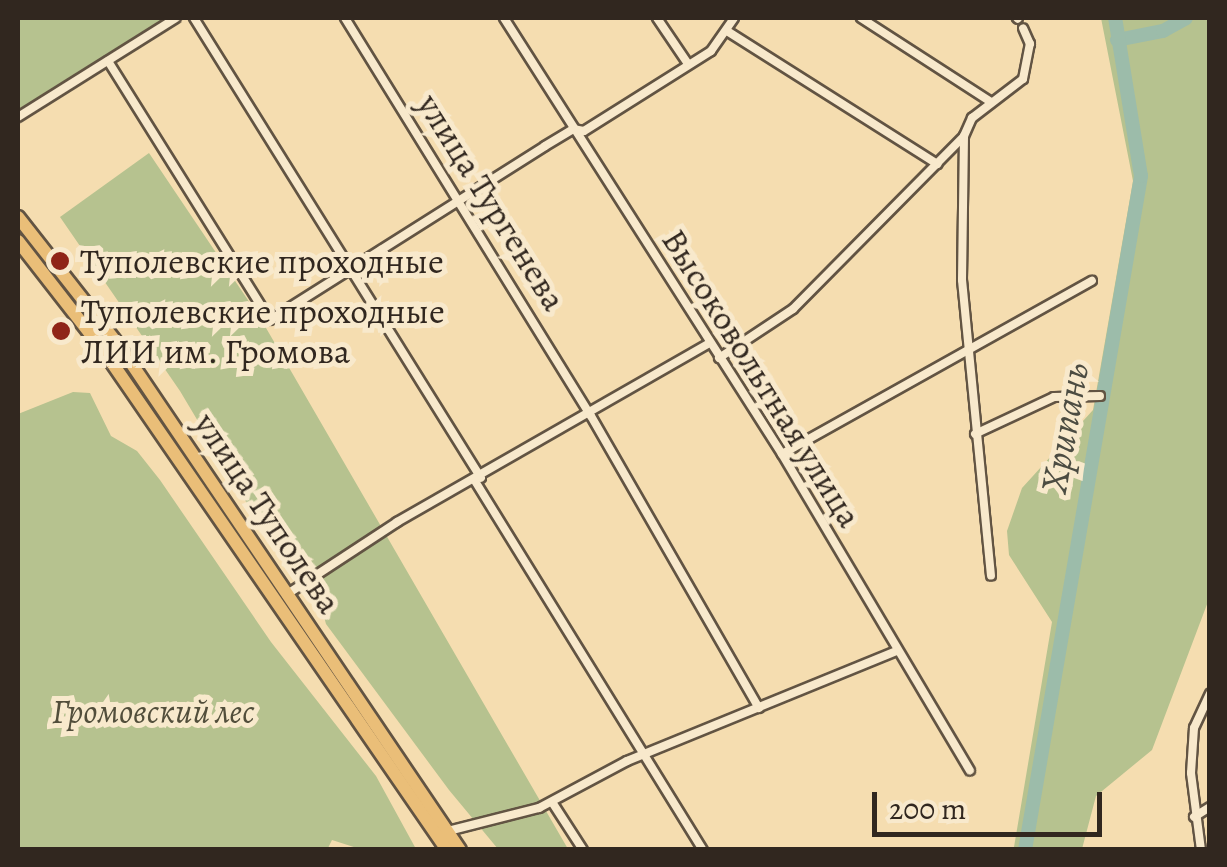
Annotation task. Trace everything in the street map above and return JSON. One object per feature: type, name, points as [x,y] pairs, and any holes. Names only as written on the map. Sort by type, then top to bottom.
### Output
[{"type":"main road","name":"улица Туполева","points":[[18,217],[123,352],[460,850]]},
{"type":"main road","name":"улица Туполева","points":[[18,241],[106,354],[447,850]]},
{"type":"street","points":[[18,117],[176,18]]},
{"type":"street","points":[[194,18],[703,850]]},
{"type":"street","name":"улица Тургенева","points":[[345,18],[591,416],[759,708]]},
{"type":"street","name":"Высоковольтная улица","points":[[504,18],[782,454],[970,770]]},
{"type":"street","points":[[657,18],[688,64]]},
{"type":"street","points":[[108,61],[270,320],[573,129],[584,130],[688,64],[727,31],[734,18]]},
{"type":"street","points":[[861,18],[991,102]]},
{"type":"street","points":[[719,358],[792,309],[964,136],[991,102],[1023,79],[1030,44],[1019,22]]},
{"type":"street","points":[[727,31],[936,164]]},
{"type":"street","points":[[964,136],[959,215],[966,349],[991,576]]},
{"type":"street","points":[[782,454],[1092,281]]},
{"type":"street","points":[[286,594],[710,343]]},
{"type":"street","points":[[975,434],[1054,397],[1100,396]]},
{"type":"street","points":[[448,831],[552,802],[644,754],[896,651]]},
{"type":"street","points":[[1200,850],[1194,817],[1194,728],[1210,694]]},
{"type":"street","points":[[552,802],[583,850]]},
{"type":"street","points":[[1194,817],[1210,808]]},
{"type":"green space","points":[[18,18],[166,18],[18,112]]},
{"type":"green space","points":[[1101,18],[1209,18],[1209,599],[1152,750],[1096,796],[1082,849],[986,850],[1014,847],[1052,622],[1009,555],[1007,531],[1022,488],[1093,410],[1133,181]]},
{"type":"green space","points":[[149,153],[262,321],[568,849],[498,849],[449,790],[326,624],[312,573],[299,574],[264,532],[180,391],[60,217]]},
{"type":"green space","name":"Громовский лес","points":[[73,392],[90,393],[111,436],[137,451],[160,480],[271,642],[376,776],[416,849],[360,849],[332,840],[327,850],[18,849],[18,414]]},
{"type":"waterway","name":"Хрипань","points":[[1025,850],[1141,176],[1115,18]]},
{"type":"waterway","points":[[1117,40],[1163,31],[1186,18]]},
{"type":"place","name":"Туполевские проходные","points":[[60,261]]},
{"type":"place","name":"Туполевские проходные ЛИИ им. Громова","points":[[61,331]]}]
